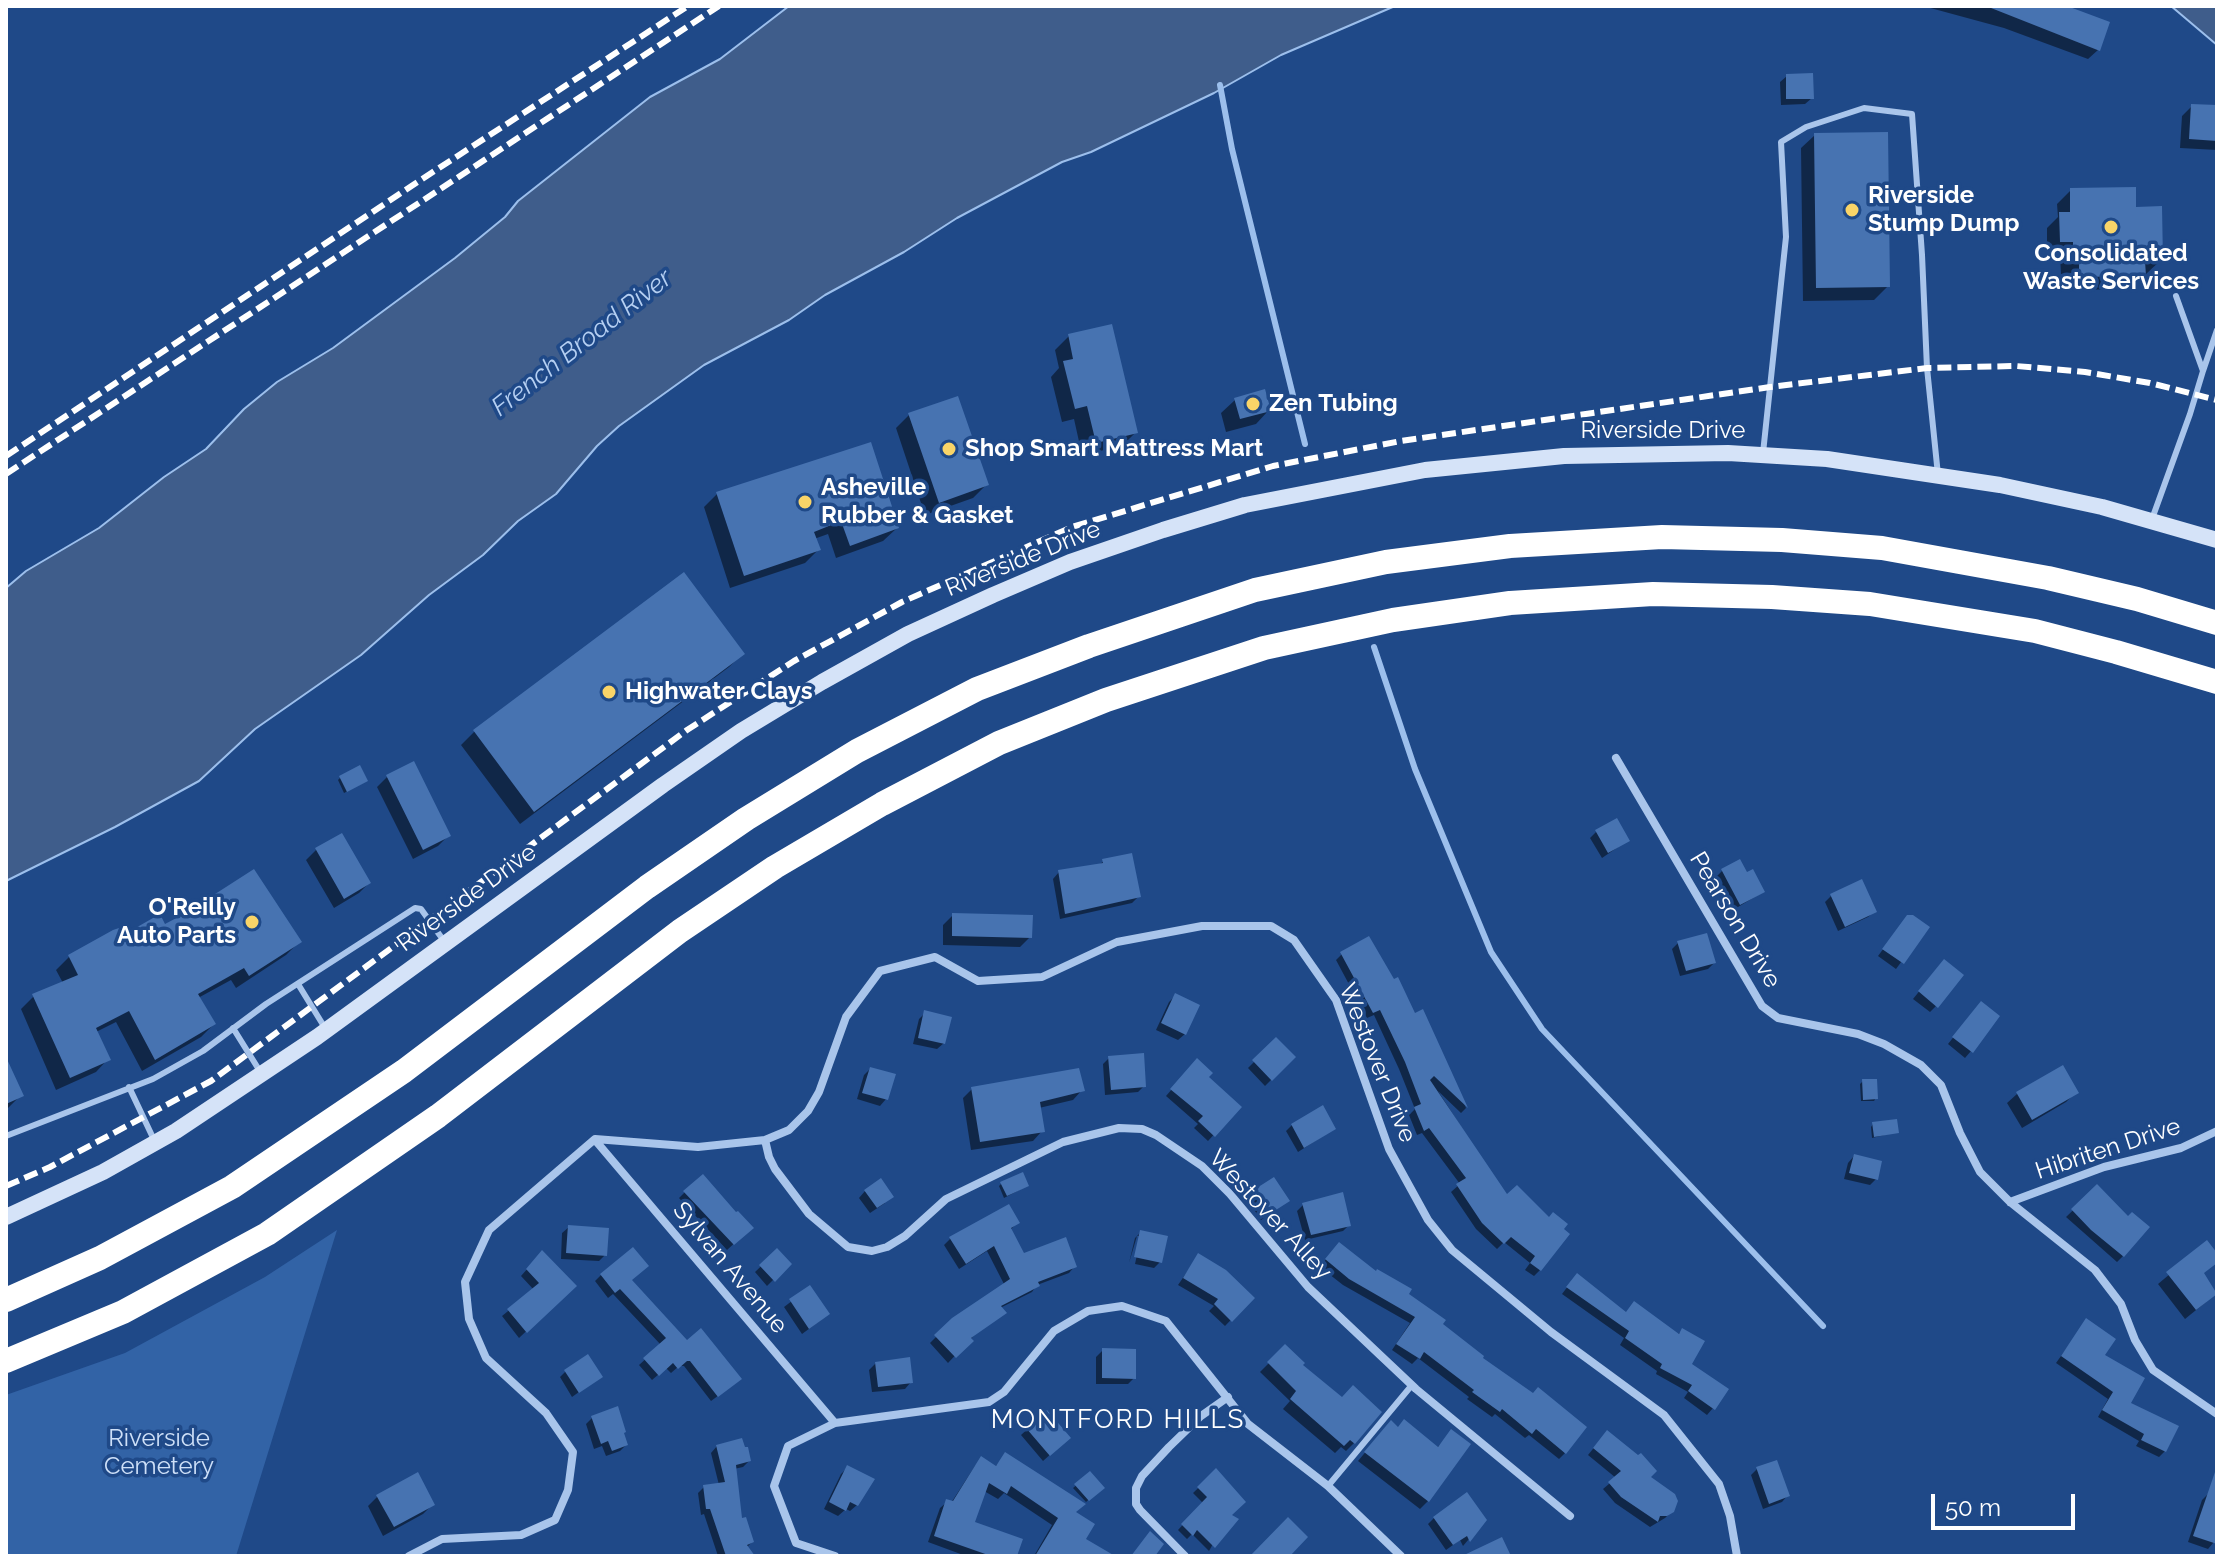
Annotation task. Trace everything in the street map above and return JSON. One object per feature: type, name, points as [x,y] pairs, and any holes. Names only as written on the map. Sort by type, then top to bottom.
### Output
[{"type":"highway","points":[[6,1300],[157,1229],[256,1172],[404,1071],[647,887],[746,819],[857,751],[977,689],[1089,646],[1255,590],[1386,562],[1510,546],[1662,537],[1767,539],[1882,548],[1960,561],[2137,599],[2217,623]]},
{"type":"highway","points":[[6,1361],[123,1312],[267,1234],[438,1116],[680,931],[775,867],[882,804],[1012,737],[1106,700],[1264,648],[1393,620],[1510,603],[1653,594],[1772,597],[1870,604],[2035,631],[2217,682]]},
{"type":"main road","name":"Riverside Drive","points":[[6,1217],[103,1172],[262,1075],[663,785],[786,704],[908,634],[1070,562],[1245,505],[1425,470],[1496,461],[1590,454],[1763,455],[1827,459],[1938,475],[2073,500],[2217,540]]},
{"type":"street","name":"Pearson Drive","points":[[1616,758],[1762,1006],[1778,1018],[1858,1034],[1884,1044],[1921,1065],[1941,1085],[1980,1172],[2010,1202],[2095,1270],[2121,1304],[2135,1340],[2153,1370],[2217,1414]]},
{"type":"street","name":"Westover Drive","points":[[595,1139],[698,1147],[765,1140],[789,1130],[808,1111],[819,1092],[846,1017],[880,971],[935,957],[978,981],[1042,977],[1117,942],[1202,926],[1271,926],[1294,940],[1336,1000],[1389,1149],[1428,1220],[1452,1250],[1496,1287],[1551,1332],[1664,1415],[1719,1484],[1730,1516],[1737,1556]]},
{"type":"street","name":"Westover Alley","points":[[765,1140],[775,1169],[809,1214],[848,1247],[872,1251],[887,1247],[905,1236],[946,1199],[1063,1142],[1105,1130],[1142,1129],[1175,1146],[1202,1166],[1230,1194],[1308,1287],[1412,1385],[1570,1516]]},
{"type":"street","name":"Hibriten Drive","points":[[2010,1202],[2104,1167],[2181,1148],[2217,1131]]},
{"type":"street","name":"Sylvan Avenue","points":[[595,1139],[835,1423]]},
{"type":"street","points":[[409,1556],[442,1539],[521,1535],[555,1520],[568,1490],[573,1452],[546,1413],[486,1358],[469,1319],[465,1282],[489,1230],[595,1139]]},
{"type":"street","points":[[835,1556],[796,1543],[774,1486],[788,1446],[835,1423],[989,1402],[1004,1392],[1054,1331],[1088,1311],[1122,1306],[1166,1321],[1248,1424],[1328,1486],[1401,1556]]},
{"type":"street","points":[[1185,1556],[1140,1510],[1135,1498],[1136,1488],[1142,1476],[1169,1447],[1201,1416],[1228,1397]]},
{"type":"lane","points":[[1763,455],[1786,237],[1781,142],[1806,127],[1864,108],[1912,114],[1927,368],[1938,475]]},
{"type":"lane","points":[[2176,296],[2203,371]]},
{"type":"lane","points":[[2152,521],[2217,330]]},
{"type":"lane","points":[[6,1136],[153,1079],[415,908],[421,909],[446,944]]},
{"type":"lane","points":[[298,984],[327,1030]]},
{"type":"lane","points":[[233,1028],[262,1075]]},
{"type":"lane","points":[[129,1087],[155,1143]]},
{"type":"lane","points":[[1328,1486],[1412,1385]]},
{"type":"green space","name":"Riverside Cemetery","points":[[337,1230],[236,1556],[6,1556],[6,1395],[125,1353],[265,1277]]},
{"type":"water","name":"French Broad River","points":[[789,6],[1395,6],[1281,55],[1214,93],[1091,152],[1062,162],[957,218],[904,252],[825,295],[789,320],[704,365],[619,426],[597,446],[556,494],[518,521],[483,555],[429,595],[361,655],[255,729],[199,781],[6,881],[6,588],[26,571],[99,528],[164,477],[206,449],[244,409],[277,382],[333,348],[455,258],[505,217],[518,201],[650,97],[720,59]]},
{"type":"water","points":[[2171,6],[2217,6],[2217,45]]},
{"type":"building","points":[[1986,6],[2067,6],[2110,22],[2100,51]]},
{"type":"building","points":[[1813,73],[1814,99],[1786,99],[1786,74]]},
{"type":"building","points":[[2191,104],[2217,105],[2217,141],[2189,139]]},
{"type":"building","name":"Riverside Stump Dump","points":[[1888,132],[1890,287],[1816,288],[1814,133]]},
{"type":"building","name":"Consolidated Waste Services","points":[[2136,187],[2136,207],[2162,206],[2163,261],[2145,261],[2146,276],[2079,277],[2079,261],[2073,261],[2073,242],[2060,242],[2059,212],[2070,212],[2070,188]]},
{"type":"building","points":[[1112,324],[1138,433],[1096,443],[1087,406],[1075,409],[1063,361],[1073,359],[1068,334]]},
{"type":"building","name":"Zen Tubing","points":[[1265,389],[1271,411],[1240,419],[1234,398]]},
{"type":"building","name":"Shop Smart Mattress Mart","points":[[958,396],[989,485],[939,503],[908,413]]},
{"type":"building","name":"Asheville Rubber & Gasket","points":[[871,442],[899,528],[850,546],[841,521],[814,532],[821,550],[744,576],[716,492]]},
{"type":"building","name":"Highwater Clays","points":[[684,572],[745,654],[534,812],[473,730]]},
{"type":"building","points":[[414,761],[451,836],[423,850],[386,775]]},
{"type":"building","points":[[360,765],[368,781],[347,792],[339,776]]},
{"type":"building","points":[[1617,818],[1630,841],[1608,853],[1595,830]]},
{"type":"building","points":[[342,833],[371,883],[344,899],[315,848]]},
{"type":"building","points":[[1132,853],[1141,897],[1065,914],[1058,870],[1103,863],[1102,859]]},
{"type":"building","points":[[1740,859],[1747,872],[1753,869],[1765,892],[1740,905],[1721,869]]},
{"type":"building","points":[[254,869],[302,942],[249,976],[244,968],[198,994],[216,1024],[155,1060],[129,1011],[96,1028],[111,1060],[70,1078],[32,994],[78,975],[68,955],[113,930],[122,927],[125,934],[160,914],[165,924]]},
{"type":"building","points":[[1862,879],[1877,912],[1845,927],[1830,894]]},
{"type":"building","points":[[952,913],[1033,915],[1032,938],[952,936]]},
{"type":"building","points":[[1907,915],[1913,915],[1930,927],[1904,964],[1882,949]]},
{"type":"building","points":[[1707,933],[1716,963],[1686,971],[1677,941]]},
{"type":"building","points":[[1369,936],[1394,979],[1398,977],[1415,1013],[1423,1009],[1468,1108],[1434,1076],[1430,1080],[1507,1194],[1517,1185],[1549,1217],[1553,1212],[1568,1224],[1564,1229],[1570,1234],[1541,1271],[1530,1263],[1535,1256],[1511,1237],[1504,1244],[1482,1223],[1456,1184],[1466,1178],[1429,1128],[1424,1131],[1414,1107],[1421,1104],[1405,1062],[1380,1010],[1373,1013],[1340,952]]},
{"type":"building","points":[[1944,959],[1964,975],[1938,1008],[1918,991]]},
{"type":"building","points":[[1175,993],[1200,1005],[1186,1035],[1161,1023]]},
{"type":"building","points":[[1981,1001],[2000,1016],[1973,1053],[1952,1037]]},
{"type":"building","points":[[924,1010],[952,1017],[945,1044],[918,1038]]},
{"type":"building","points":[[1276,1037],[1296,1057],[1272,1081],[1252,1060]]},
{"type":"building","points":[[1144,1053],[1146,1087],[1111,1090],[1108,1056]]},
{"type":"building","points":[[6,1057],[24,1096],[6,1104]]},
{"type":"building","points":[[1197,1058],[1213,1073],[1209,1077],[1242,1107],[1215,1137],[1198,1121],[1203,1116],[1170,1089]]},
{"type":"building","points":[[2063,1065],[2079,1093],[2032,1120],[2016,1092]]},
{"type":"building","points":[[870,1067],[896,1074],[888,1100],[862,1093]]},
{"type":"building","points":[[1079,1068],[1085,1091],[1040,1102],[1045,1132],[980,1142],[971,1087]]},
{"type":"building","points":[[1862,1079],[1877,1079],[1878,1099],[1863,1100]]},
{"type":"building","points":[[1323,1105],[1336,1129],[1304,1148],[1291,1124]]},
{"type":"building","points":[[1897,1119],[1899,1133],[1874,1137],[1872,1122]]},
{"type":"building","points":[[1854,1154],[1882,1161],[1878,1180],[1849,1173]]},
{"type":"building","points":[[1023,1172],[1029,1186],[1007,1196],[1000,1182]]},
{"type":"building","points":[[703,1174],[754,1228],[734,1245],[683,1191]]},
{"type":"building","points":[[1274,1177],[1290,1201],[1268,1215],[1252,1191]]},
{"type":"building","points":[[881,1178],[894,1197],[877,1208],[864,1190]]},
{"type":"building","points":[[2097,1184],[2128,1216],[2132,1212],[2150,1227],[2124,1257],[2071,1209]]},
{"type":"building","points":[[1343,1192],[1351,1226],[1311,1235],[1302,1203]]},
{"type":"building","points":[[1009,1204],[1020,1223],[1011,1228],[1024,1253],[1066,1237],[1077,1267],[1038,1282],[1040,1286],[1001,1306],[1007,1313],[971,1338],[974,1341],[956,1358],[934,1335],[952,1318],[1010,1279],[994,1246],[966,1264],[949,1237]]},
{"type":"building","points":[[568,1225],[609,1228],[607,1256],[566,1253]]},
{"type":"building","points":[[1140,1230],[1168,1236],[1162,1263],[1134,1257]]},
{"type":"building","points":[[2207,1240],[2217,1253],[2217,1263],[2204,1273],[2217,1294],[2196,1310],[2166,1272]]},
{"type":"building","points":[[1339,1242],[1376,1271],[1412,1289],[1409,1294],[1446,1320],[1443,1324],[1483,1358],[1533,1393],[1538,1387],[1587,1427],[1566,1454],[1536,1429],[1532,1434],[1502,1409],[1500,1412],[1472,1392],[1474,1390],[1424,1352],[1420,1359],[1396,1344],[1415,1317],[1349,1279],[1325,1259]]},
{"type":"building","points":[[633,1247],[649,1266],[632,1280],[687,1340],[701,1328],[742,1379],[718,1397],[690,1361],[678,1369],[673,1363],[659,1376],[643,1358],[666,1338],[620,1289],[615,1293],[600,1274]]},
{"type":"building","points":[[777,1248],[792,1264],[775,1282],[759,1265]]},
{"type":"building","points":[[542,1250],[577,1286],[527,1333],[507,1309],[539,1283],[526,1269]]},
{"type":"building","points":[[1198,1253],[1226,1270],[1255,1298],[1232,1322],[1214,1304],[1218,1299],[1183,1278]]},
{"type":"building","points":[[1577,1273],[1626,1312],[1634,1301],[1679,1334],[1682,1328],[1705,1341],[1692,1364],[1729,1389],[1715,1410],[1688,1391],[1692,1385],[1660,1368],[1662,1364],[1625,1338],[1629,1331],[1566,1287]]},
{"type":"building","points":[[810,1285],[830,1314],[809,1329],[789,1299]]},
{"type":"building","points":[[2086,1318],[2116,1339],[2105,1355],[2145,1378],[2131,1403],[2179,1426],[2166,1452],[2141,1440],[2144,1434],[2102,1410],[2113,1392],[2061,1356]]},
{"type":"building","points":[[1285,1344],[1305,1363],[1303,1365],[1342,1397],[1353,1385],[1382,1412],[1355,1444],[1350,1440],[1344,1446],[1290,1399],[1296,1391],[1267,1362]]},
{"type":"building","points":[[1102,1348],[1136,1349],[1136,1379],[1102,1378]]},
{"type":"building","points":[[588,1354],[603,1377],[579,1393],[564,1370]]},
{"type":"building","points":[[910,1357],[913,1383],[878,1387],[875,1362]]},
{"type":"building","points":[[618,1406],[628,1445],[612,1451],[608,1441],[601,1444],[591,1416]]},
{"type":"building","points":[[1047,1410],[1071,1438],[1050,1456],[1026,1428]]},
{"type":"building","points":[[1404,1419],[1438,1447],[1451,1429],[1471,1444],[1429,1502],[1364,1452],[1391,1420],[1398,1427]]},
{"type":"building","points":[[1607,1430],[1638,1455],[1641,1453],[1657,1471],[1651,1477],[1675,1494],[1678,1501],[1674,1512],[1660,1516],[1658,1522],[1621,1497],[1608,1482],[1621,1471],[1593,1448]]},
{"type":"building","points":[[742,1438],[751,1461],[736,1465],[742,1518],[746,1517],[754,1542],[747,1545],[755,1556],[726,1556],[710,1509],[706,1509],[703,1485],[725,1482],[716,1445]]},
{"type":"building","points":[[1005,1452],[1086,1504],[1076,1512],[1095,1524],[1086,1539],[1115,1556],[1035,1556],[1058,1518],[1011,1486],[1007,1494],[989,1483],[975,1522],[1023,1539],[1017,1556],[991,1556],[934,1536],[946,1499],[953,1501],[981,1456],[996,1466]]},
{"type":"building","points":[[1777,1460],[1790,1496],[1769,1504],[1756,1467]]},
{"type":"building","points":[[847,1465],[875,1479],[858,1506],[850,1502],[846,1511],[829,1502]]},
{"type":"building","points":[[1216,1468],[1246,1502],[1232,1515],[1239,1519],[1215,1548],[1197,1530],[1193,1536],[1181,1524],[1207,1497],[1197,1487]]},
{"type":"building","points":[[1090,1471],[1105,1488],[1089,1501],[1074,1484]]},
{"type":"building","points":[[418,1472],[435,1505],[394,1527],[376,1495]]},
{"type":"building","points":[[2217,1473],[2217,1544],[2193,1536]]},
{"type":"building","points":[[1467,1492],[1487,1520],[1470,1542],[1467,1536],[1453,1545],[1433,1517]]},
{"type":"building","points":[[1288,1517],[1308,1537],[1290,1556],[1250,1556]]},
{"type":"building","points":[[1150,1531],[1164,1544],[1155,1556],[1131,1556]]},
{"type":"building","points":[[1502,1537],[1511,1556],[1462,1556]]},
{"type":"waterway","points":[[1220,85],[1232,149],[1305,444]]},
{"type":"waterway","points":[[1374,647],[1415,769],[1491,952],[1542,1029],[1823,1326]]},
{"type":"railway","points":[[6,456],[688,6]]},
{"type":"railway","points":[[6,474],[719,6]]},
{"type":"railway","points":[[6,1186],[50,1167],[211,1081],[687,730],[794,661],[902,602],[1072,527],[1273,466],[1401,441],[1770,387],[1927,368],[2016,366],[2085,372],[2150,383],[2217,400]]},
{"type":"place","name":"Riverside Stump Dump","points":[[1852,210]]},
{"type":"place","name":"Consolidated Waste Services","points":[[2111,227]]},
{"type":"place","name":"Zen Tubing","points":[[1253,404]]},
{"type":"place","name":"Shop Smart Mattress Mart","points":[[949,449]]},
{"type":"place","name":"Asheville Rubber & Gasket","points":[[805,502]]},
{"type":"place","name":"Highwater Clays","points":[[609,692]]},
{"type":"place","name":"O'Reilly Auto Parts","points":[[252,922]]},
{"type":"district","name":"MONTFORD HILLS","points":[[1118,1420]]}]
